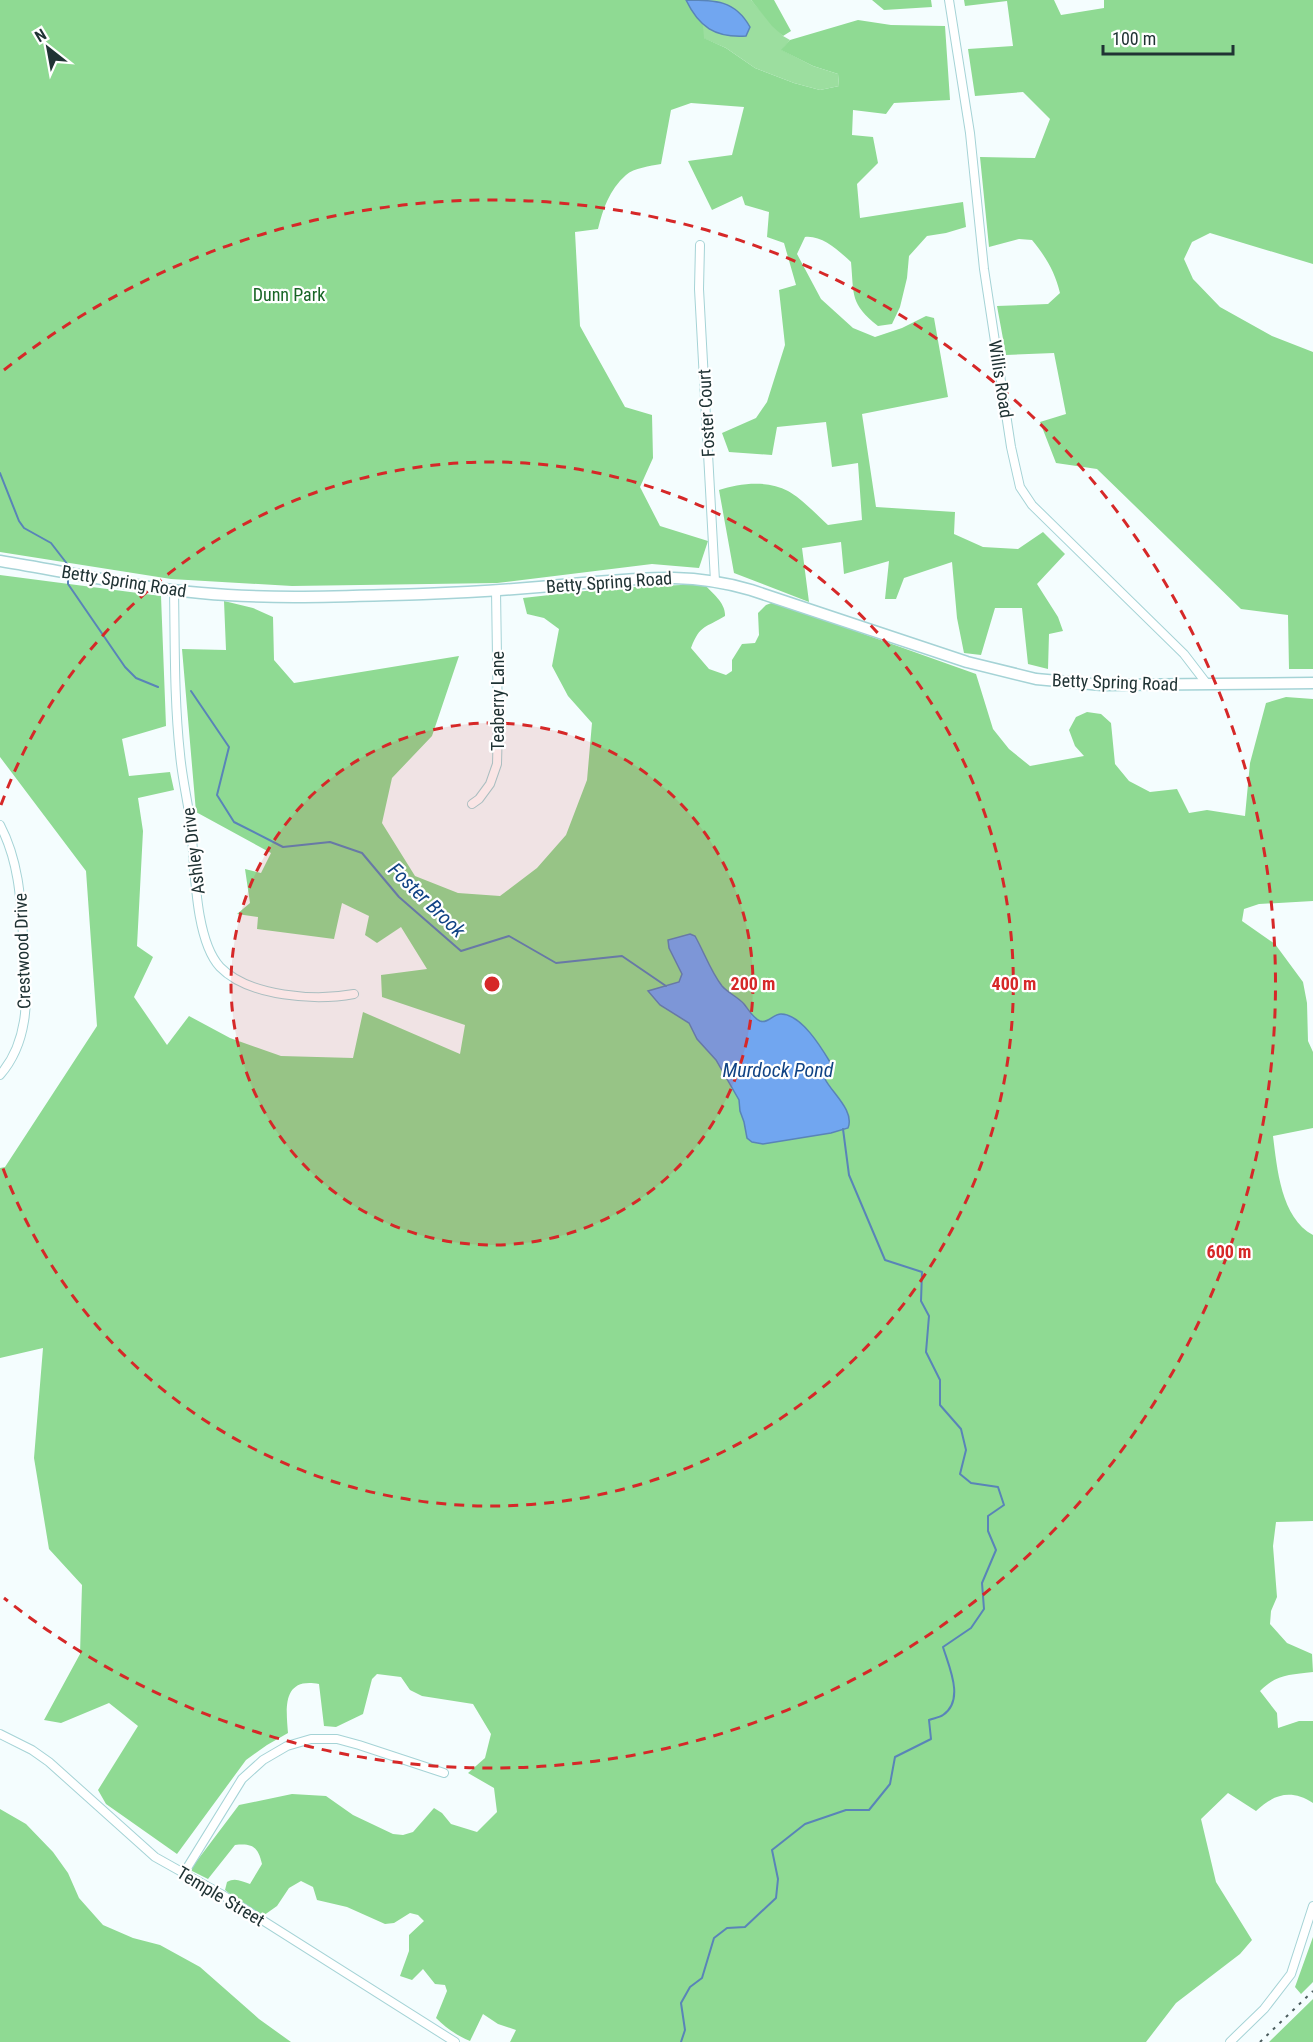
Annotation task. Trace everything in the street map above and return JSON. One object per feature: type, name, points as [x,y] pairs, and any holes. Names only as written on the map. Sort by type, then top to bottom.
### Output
[{"type":"street","name":"Willis Road","points":[[949,0],[967,110],[984,269],[1011,447],[1020,487],[1032,505],[1103,572],[1184,654],[1207,684]]},
{"type":"street","name":"Foster Court","points":[[700,245],[699,289],[715,581]]},
{"type":"street","name":"Betty Spring Road","points":[[0,561],[174,590],[226,595],[413,594],[496,590],[650,577],[715,581],[764,594],[967,662],[1019,675],[1083,685],[1313,683]]},
{"type":"street","name":"Ashley Drive","points":[[174,590],[176,701],[180,756],[191,825],[201,921],[213,956],[219,966],[236,978],[272,992],[325,997],[354,994]]},
{"type":"street","name":"Teaberry Lane","points":[[472,804],[490,784],[497,764],[496,590]]},
{"type":"street","name":"Crestwood Drive","points":[[0,825],[11,850],[19,884],[27,994],[20,1038],[8,1064],[0,1075]]},
{"type":"street","name":"Temple Street","points":[[0,1734],[32,1750],[49,1762],[144,1849],[221,1894],[455,2042]]},
{"type":"street","points":[[184,1874],[242,1779],[263,1760],[287,1746],[311,1739],[337,1739],[359,1744],[444,1773]]},
{"type":"street","points":[[1230,2042],[1268,2005],[1291,1974],[1313,1906]]},
{"type":"green space","name":"Dunn Park","points":[[0,0],[686,0],[703,26],[704,38],[726,48],[755,68],[820,90],[839,86],[838,74],[813,66],[781,50],[790,40],[858,20],[891,25],[945,26],[950,100],[894,103],[886,114],[853,110],[852,135],[873,137],[878,163],[857,184],[860,218],[963,202],[966,227],[927,236],[909,256],[907,278],[900,307],[892,324],[878,326],[862,311],[855,298],[851,262],[836,249],[824,241],[805,237],[797,254],[821,299],[853,328],[875,337],[902,328],[926,316],[934,318],[948,397],[862,414],[876,507],[955,512],[954,534],[983,547],[1018,549],[1043,532],[1065,554],[1037,584],[1058,617],[1063,631],[1049,634],[1048,669],[1028,664],[1022,608],[995,608],[981,655],[964,653],[957,618],[952,562],[904,578],[896,599],[885,599],[889,561],[844,574],[841,542],[802,548],[809,602],[734,573],[719,490],[745,484],[772,485],[793,494],[828,525],[862,520],[858,463],[832,467],[826,422],[777,427],[772,455],[729,452],[722,433],[756,418],[767,402],[785,345],[779,290],[796,285],[784,243],[767,237],[769,212],[745,205],[742,196],[712,210],[688,161],[732,155],[744,107],[691,103],[671,110],[661,164],[638,169],[626,175],[607,200],[598,229],[575,232],[580,326],[625,407],[652,415],[653,458],[640,487],[660,526],[708,541],[699,568],[652,564],[497,583],[292,586],[171,579],[0,552]]},
{"type":"green space","points":[[686,0],[751,0],[783,36],[790,40],[782,50],[813,66],[838,74],[839,86],[820,90],[755,68],[726,48],[703,38]]},
{"type":"green space","points":[[751,0],[774,0],[791,31],[783,36]]},
{"type":"green space","points":[[872,0],[931,0],[932,7],[884,10]]},
{"type":"green space","points":[[964,0],[1054,0],[1061,15],[1104,8],[1104,0],[1313,0],[1313,264],[1210,233],[1192,242],[1184,259],[1193,279],[1220,307],[1272,336],[1313,352],[1313,669],[1289,669],[1288,615],[1241,609],[1097,469],[1056,463],[1040,422],[1066,414],[1054,353],[1006,355],[997,306],[1048,304],[1060,293],[1049,265],[1032,240],[1019,239],[989,247],[980,157],[1035,158],[1050,119],[1023,92],[975,96],[968,49],[1013,46],[1007,1],[965,6]]},
{"type":"green space","points":[[0,575],[161,596],[166,726],[122,739],[129,776],[170,772],[174,790],[138,798],[143,831],[137,946],[153,957],[134,997],[167,1045],[189,1016],[230,1038],[281,1056],[353,1058],[363,1012],[460,1054],[465,1025],[382,997],[381,975],[427,969],[401,927],[377,943],[365,935],[369,916],[342,903],[334,939],[257,929],[258,917],[237,914],[250,903],[245,869],[261,873],[271,853],[196,812],[182,649],[226,650],[224,601],[253,608],[273,617],[274,660],[294,683],[459,656],[432,736],[392,778],[382,823],[415,876],[458,893],[500,896],[537,868],[566,835],[587,780],[592,723],[568,696],[552,666],[559,629],[544,618],[527,614],[523,598],[612,588],[704,584],[721,603],[725,616],[701,630],[691,648],[709,669],[726,675],[732,671],[732,660],[742,644],[755,643],[759,635],[758,613],[766,605],[774,602],[976,674],[993,729],[1009,749],[1030,766],[1084,756],[1075,746],[1069,730],[1076,717],[1087,712],[1101,714],[1111,723],[1115,764],[1129,781],[1150,792],[1177,789],[1189,813],[1207,810],[1245,816],[1250,763],[1266,703],[1286,697],[1313,699],[1313,901],[1259,904],[1244,909],[1242,921],[1275,944],[1303,982],[1307,1003],[1308,1041],[1313,1052],[1313,1128],[1273,1136],[1279,1177],[1287,1205],[1302,1227],[1313,1235],[1313,1521],[1276,1522],[1273,1546],[1277,1597],[1271,1611],[1270,1624],[1287,1643],[1312,1654],[1313,1672],[1278,1678],[1260,1691],[1277,1713],[1278,1728],[1299,1721],[1313,1721],[1313,1803],[1297,1796],[1283,1795],[1269,1801],[1256,1811],[1228,1793],[1201,1819],[1216,1882],[1252,1940],[1240,1954],[1176,2003],[1146,2042],[510,2042],[516,2030],[498,2024],[483,2014],[470,2041],[465,2039],[436,2018],[447,1991],[445,1985],[435,1984],[423,1969],[412,1980],[400,1976],[409,1951],[409,1935],[424,1921],[418,1915],[410,1913],[394,1923],[385,1924],[347,1907],[317,1900],[313,1887],[301,1881],[289,1888],[277,1906],[260,1918],[225,1890],[227,1882],[233,1880],[250,1884],[262,1864],[254,1847],[246,1845],[235,1845],[208,1879],[190,1870],[239,1805],[292,1794],[326,1796],[353,1815],[393,1834],[403,1835],[413,1832],[434,1808],[442,1813],[451,1824],[477,1832],[497,1812],[494,1788],[468,1773],[485,1758],[491,1734],[473,1704],[422,1696],[410,1690],[401,1677],[377,1674],[372,1679],[363,1714],[336,1727],[324,1726],[319,1684],[298,1685],[292,1690],[287,1705],[288,1733],[246,1760],[177,1854],[106,1804],[98,1790],[138,1726],[109,1703],[61,1723],[44,1720],[80,1654],[82,1585],[49,1549],[34,1458],[43,1348],[0,1358],[0,1168],[5,1167],[97,1026],[86,871],[0,757]]},
{"type":"green space","points":[[0,1809],[26,1824],[53,1852],[68,1873],[79,1898],[103,1925],[133,1938],[160,1945],[200,1967],[259,2019],[291,2042],[0,2042]]},
{"type":"green space","points":[[1313,1937],[1313,1982],[1301,1994],[1295,1987]]},
{"type":"green space","points":[[1313,1999],[1313,2042],[1269,2042]]},
{"type":"water","points":[[686,0],[715,1],[738,11],[750,27],[746,36],[725,35],[709,29],[696,17]]},
{"type":"water","name":"Murdock Pond","points":[[690,934],[695,936],[722,986],[742,1002],[755,1018],[763,1022],[778,1014],[788,1015],[810,1032],[830,1062],[825,1079],[846,1109],[848,1128],[763,1144],[752,1142],[747,1138],[739,1100],[716,1060],[697,1039],[689,1023],[660,1005],[648,991],[679,982],[682,974],[669,948],[668,940]]},
{"type":"waterway","name":"Foster Brook","points":[[0,473],[24,528],[51,543],[68,565]]},
{"type":"waterway","name":"Foster Brook","points":[[68,578],[68,584],[125,667],[136,678],[158,687]]},
{"type":"waterway","name":"Foster Brook","points":[[191,691],[229,747],[217,795],[234,822],[283,847],[330,842],[362,853],[399,897],[461,951],[509,936],[556,963],[622,956],[666,986]]},
{"type":"waterway","name":"Foster Brook","points":[[681,2042],[685,2030],[681,2003],[690,1987],[702,1978],[714,1938],[727,1928],[745,1927],[776,1898],[778,1879],[772,1850],[805,1824],[846,1810],[869,1810],[890,1784],[895,1757],[931,1739],[929,1720],[941,1716],[950,1709],[954,1683],[943,1647],[971,1628],[984,1609],[982,1583],[996,1550],[988,1531],[988,1516],[1004,1505],[998,1487],[971,1483],[960,1474],[966,1450],[961,1429],[940,1405],[940,1380],[926,1352],[929,1316],[921,1301],[922,1272],[885,1260],[849,1175],[843,1129]]},
{"type":"railway","points":[[1260,2042],[1313,1991]]}]
